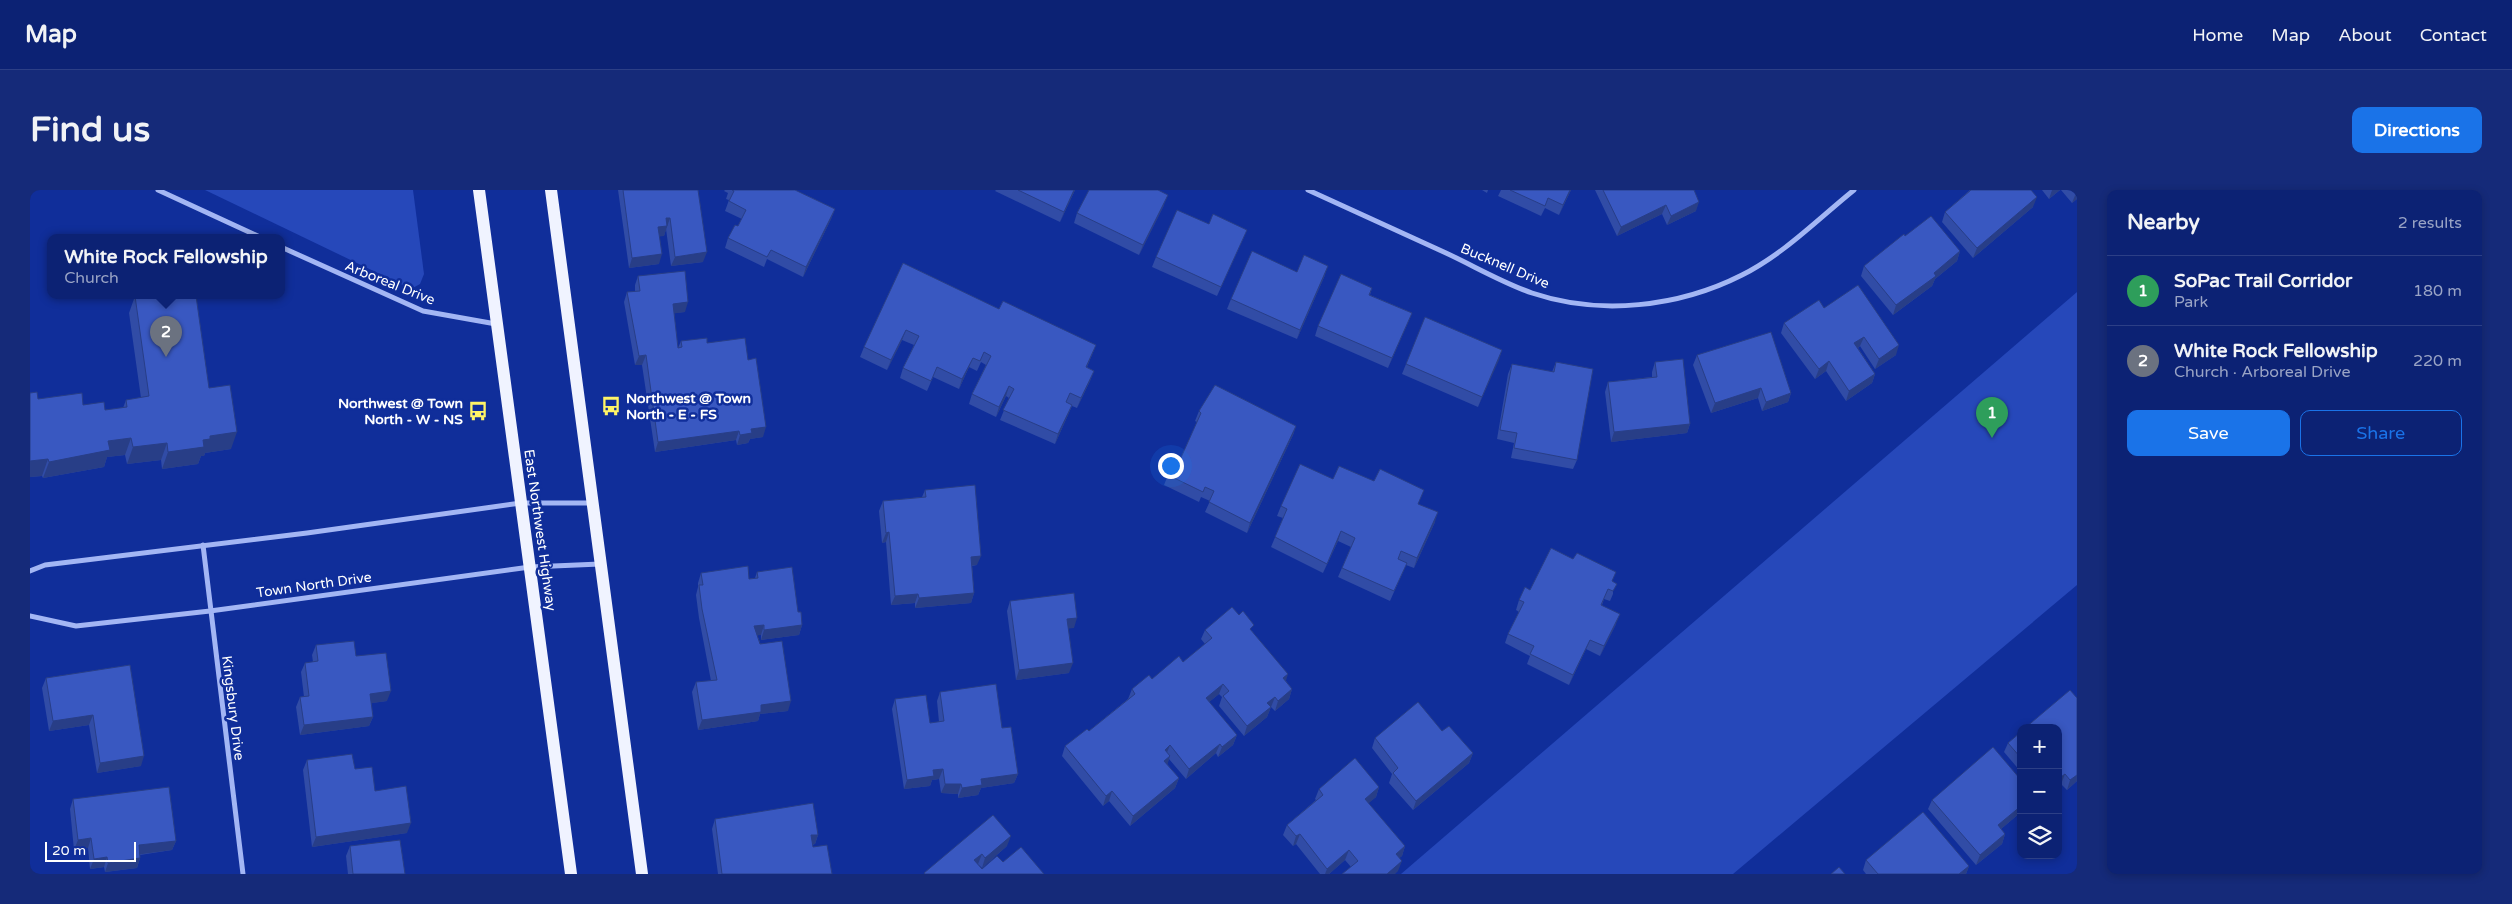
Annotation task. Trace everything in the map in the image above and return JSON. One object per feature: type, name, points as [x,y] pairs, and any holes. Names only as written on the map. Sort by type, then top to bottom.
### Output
[{"type":"main road","name":"East Northwest Highway","points":[[479,190],[571,874]]},
{"type":"main road","points":[[551,190],[642,874]]},
{"type":"street","points":[[158,190],[253,234]]},
{"type":"street","name":"Bucknell Drive","points":[[1308,190],[1532,293],[1572,303],[1616,306],[1653,303],[1699,293],[1742,275],[1772,258],[1854,190]]},
{"type":"street","name":"Arboreal Drive","points":[[285,249],[423,312],[496,324]]},
{"type":"street","points":[[30,571],[45,565],[521,503],[592,503]]},
{"type":"street","name":"Kingsbury Drive","points":[[203,545],[243,874]]},
{"type":"street","name":"Town North Drive","points":[[30,616],[76,626],[210,611],[530,567],[602,563]]},
{"type":"shaded area","points":[[205,190],[413,190],[424,274],[420,284],[411,289]]},
{"type":"shaded area","points":[[2077,292],[2077,585],[1733,874],[1401,874]]},
{"type":"building","points":[[623,190],[698,190],[707,252],[675,257],[670,218],[666,218],[667,226],[658,227],[662,254],[632,258]]},
{"type":"building","points":[[732,190],[795,190],[835,209],[806,267],[771,250],[767,257],[728,238],[735,225],[738,226],[746,210],[729,201],[734,191]]},
{"type":"building","points":[[1018,190],[1074,190],[1064,212]]},
{"type":"building","points":[[1089,190],[1158,190],[1168,195],[1143,245],[1077,213]]},
{"type":"building","points":[[1510,190],[1570,190],[1563,205],[1548,198],[1545,206]]},
{"type":"building","points":[[1603,190],[1694,190],[1699,202],[1671,216],[1666,205],[1621,227]]},
{"type":"building","points":[[1971,190],[2031,190],[2037,197],[1977,248],[1945,212]]},
{"type":"building","points":[[1177,210],[1209,224],[1213,214],[1247,230],[1221,287],[1156,257]]},
{"type":"building","points":[[1931,216],[1960,251],[1934,273],[1936,276],[1896,305],[1864,266],[1904,234],[1905,236]]},
{"type":"building","points":[[1252,251],[1297,272],[1304,255],[1328,266],[1300,330],[1231,299]]},
{"type":"building","points":[[903,263],[999,309],[1003,301],[1096,345],[1086,367],[1094,371],[1081,398],[1070,393],[1066,402],[1072,405],[1058,434],[1003,410],[1014,389],[1009,386],[999,407],[972,394],[991,356],[984,352],[980,361],[973,358],[962,379],[937,367],[931,381],[903,368],[919,336],[906,330],[891,360],[864,347]]},
{"type":"building","points":[[685,271],[688,302],[673,304],[678,348],[682,347],[681,341],[707,338],[707,343],[745,338],[748,360],[756,358],[766,427],[751,429],[752,433],[740,435],[739,431],[658,442],[646,355],[639,356],[627,292],[640,291],[638,276]]},
{"type":"building","points":[[1341,274],[1372,288],[1369,295],[1412,313],[1392,358],[1318,326]]},
{"type":"building","points":[[1858,285],[1899,345],[1879,359],[1864,337],[1854,343],[1875,374],[1849,391],[1829,361],[1819,369],[1784,323],[1819,300],[1824,308]]},
{"type":"building","points":[[135,299],[196,299],[209,388],[230,385],[237,432],[210,436],[210,439],[203,440],[204,447],[168,452],[167,443],[133,447],[131,438],[108,441],[110,450],[49,462],[48,459],[30,461],[30,393],[37,392],[38,399],[82,393],[83,405],[104,402],[105,410],[127,407],[126,400],[149,396]]},
{"type":"building","points":[[1425,317],[1502,350],[1482,397],[1406,364]]},
{"type":"building","points":[[1771,332],[1791,393],[1766,402],[1761,388],[1715,403],[1697,355]]},
{"type":"building","points":[[1683,359],[1690,424],[1614,432],[1608,382],[1657,377],[1655,362]]},
{"type":"building","points":[[1556,362],[1593,369],[1577,460],[1514,448],[1517,433],[1500,430],[1512,364],[1554,372]]},
{"type":"building","points":[[1215,385],[1296,426],[1250,523],[1209,502],[1214,491],[1205,487],[1203,492],[1168,475],[1175,460],[1179,462],[1201,413],[1199,411]]},
{"type":"building","points":[[1300,464],[1333,479],[1339,466],[1374,481],[1380,469],[1424,490],[1418,504],[1438,512],[1417,558],[1401,551],[1398,559],[1407,563],[1394,591],[1342,568],[1355,538],[1341,531],[1327,564],[1275,537],[1287,509],[1281,506]]},
{"type":"building","points":[[975,485],[981,556],[971,557],[974,593],[919,598],[918,594],[895,596],[889,532],[886,533],[883,501],[926,497],[925,490]]},
{"type":"building","points":[[1551,548],[1573,559],[1577,553],[1616,572],[1612,581],[1617,584],[1613,591],[1608,589],[1601,605],[1620,614],[1604,646],[1590,640],[1573,675],[1530,654],[1534,646],[1508,634],[1524,602],[1519,600],[1525,587],[1530,590]]},
{"type":"building","points":[[748,566],[749,579],[758,578],[757,572],[792,567],[798,612],[801,612],[802,625],[764,630],[764,625],[754,626],[760,644],[782,641],[791,701],[761,705],[761,712],[702,720],[696,682],[717,680],[702,609],[699,585],[703,585],[701,573]]},
{"type":"building","points":[[1074,593],[1077,618],[1067,619],[1073,663],[1019,670],[1010,601]]},
{"type":"building","points":[[1232,607],[1239,615],[1243,611],[1254,625],[1250,629],[1288,674],[1283,678],[1292,689],[1278,701],[1275,697],[1267,703],[1271,707],[1247,726],[1223,696],[1229,691],[1223,684],[1206,698],[1237,735],[1222,747],[1220,744],[1189,769],[1170,745],[1165,750],[1170,756],[1164,761],[1179,778],[1133,816],[1112,791],[1106,796],[1065,746],[1087,729],[1089,731],[1135,694],[1132,689],[1149,675],[1152,679],[1179,656],[1183,662],[1212,638],[1205,630]]},
{"type":"building","points":[[354,641],[356,656],[386,653],[391,691],[370,694],[373,717],[304,725],[300,697],[309,696],[305,663],[318,661],[316,645]]},
{"type":"building","points":[[130,665],[144,756],[100,763],[93,715],[53,721],[46,678]]},
{"type":"building","points":[[996,684],[1002,728],[1011,727],[1018,774],[981,779],[982,785],[962,788],[961,784],[945,784],[943,769],[933,770],[934,776],[907,780],[895,699],[926,695],[930,723],[944,721],[940,692]]},
{"type":"building","points":[[2070,690],[2077,698],[2077,775],[2070,780],[2065,774],[2062,776],[2062,724],[2030,724]]},
{"type":"building","points":[[1418,702],[1442,731],[1449,726],[1473,753],[1416,801],[1393,773],[1398,768],[1375,738]]},
{"type":"building","points":[[2017,735],[2017,753],[2008,743]]},
{"type":"building","points":[[1993,747],[2017,775],[2017,809],[1998,825],[2005,834],[1980,855],[1932,800]]},
{"type":"building","points":[[352,754],[355,769],[372,767],[375,791],[406,786],[411,823],[316,837],[307,760]]},
{"type":"building","points":[[1355,758],[1379,787],[1365,799],[1405,846],[1396,854],[1402,861],[1387,874],[1342,874],[1358,861],[1349,850],[1327,869],[1300,834],[1296,836],[1287,825],[1323,795],[1319,789]]},
{"type":"building","points":[[169,787],[176,841],[139,845],[140,858],[108,863],[107,857],[94,859],[91,838],[78,840],[73,799]]},
{"type":"building","points":[[813,803],[818,835],[811,835],[813,847],[827,845],[832,874],[722,874],[715,819]]},
{"type":"building","points":[[1923,812],[1969,866],[1959,874],[1878,874],[1866,860]]},
{"type":"building","points":[[993,815],[1011,836],[985,858],[982,854],[974,860],[982,869],[997,856],[1003,862],[1021,847],[1044,874],[924,873]]},
{"type":"building","points":[[400,840],[405,874],[353,874],[350,846]]},
{"type":"building","points":[[1839,867],[1845,874],[1831,874]]},
{"type":"place","name":"White Rock Fellowship","points":[[166,357]]},
{"type":"place","name":"Northwest @ Town North - E - FS","points":[[611,406]]},
{"type":"place","name":"Northwest @ Town North - W - NS","points":[[478,411]]},
{"type":"place","name":"SoPac Trail Corridor","points":[[1992,438]]}]
